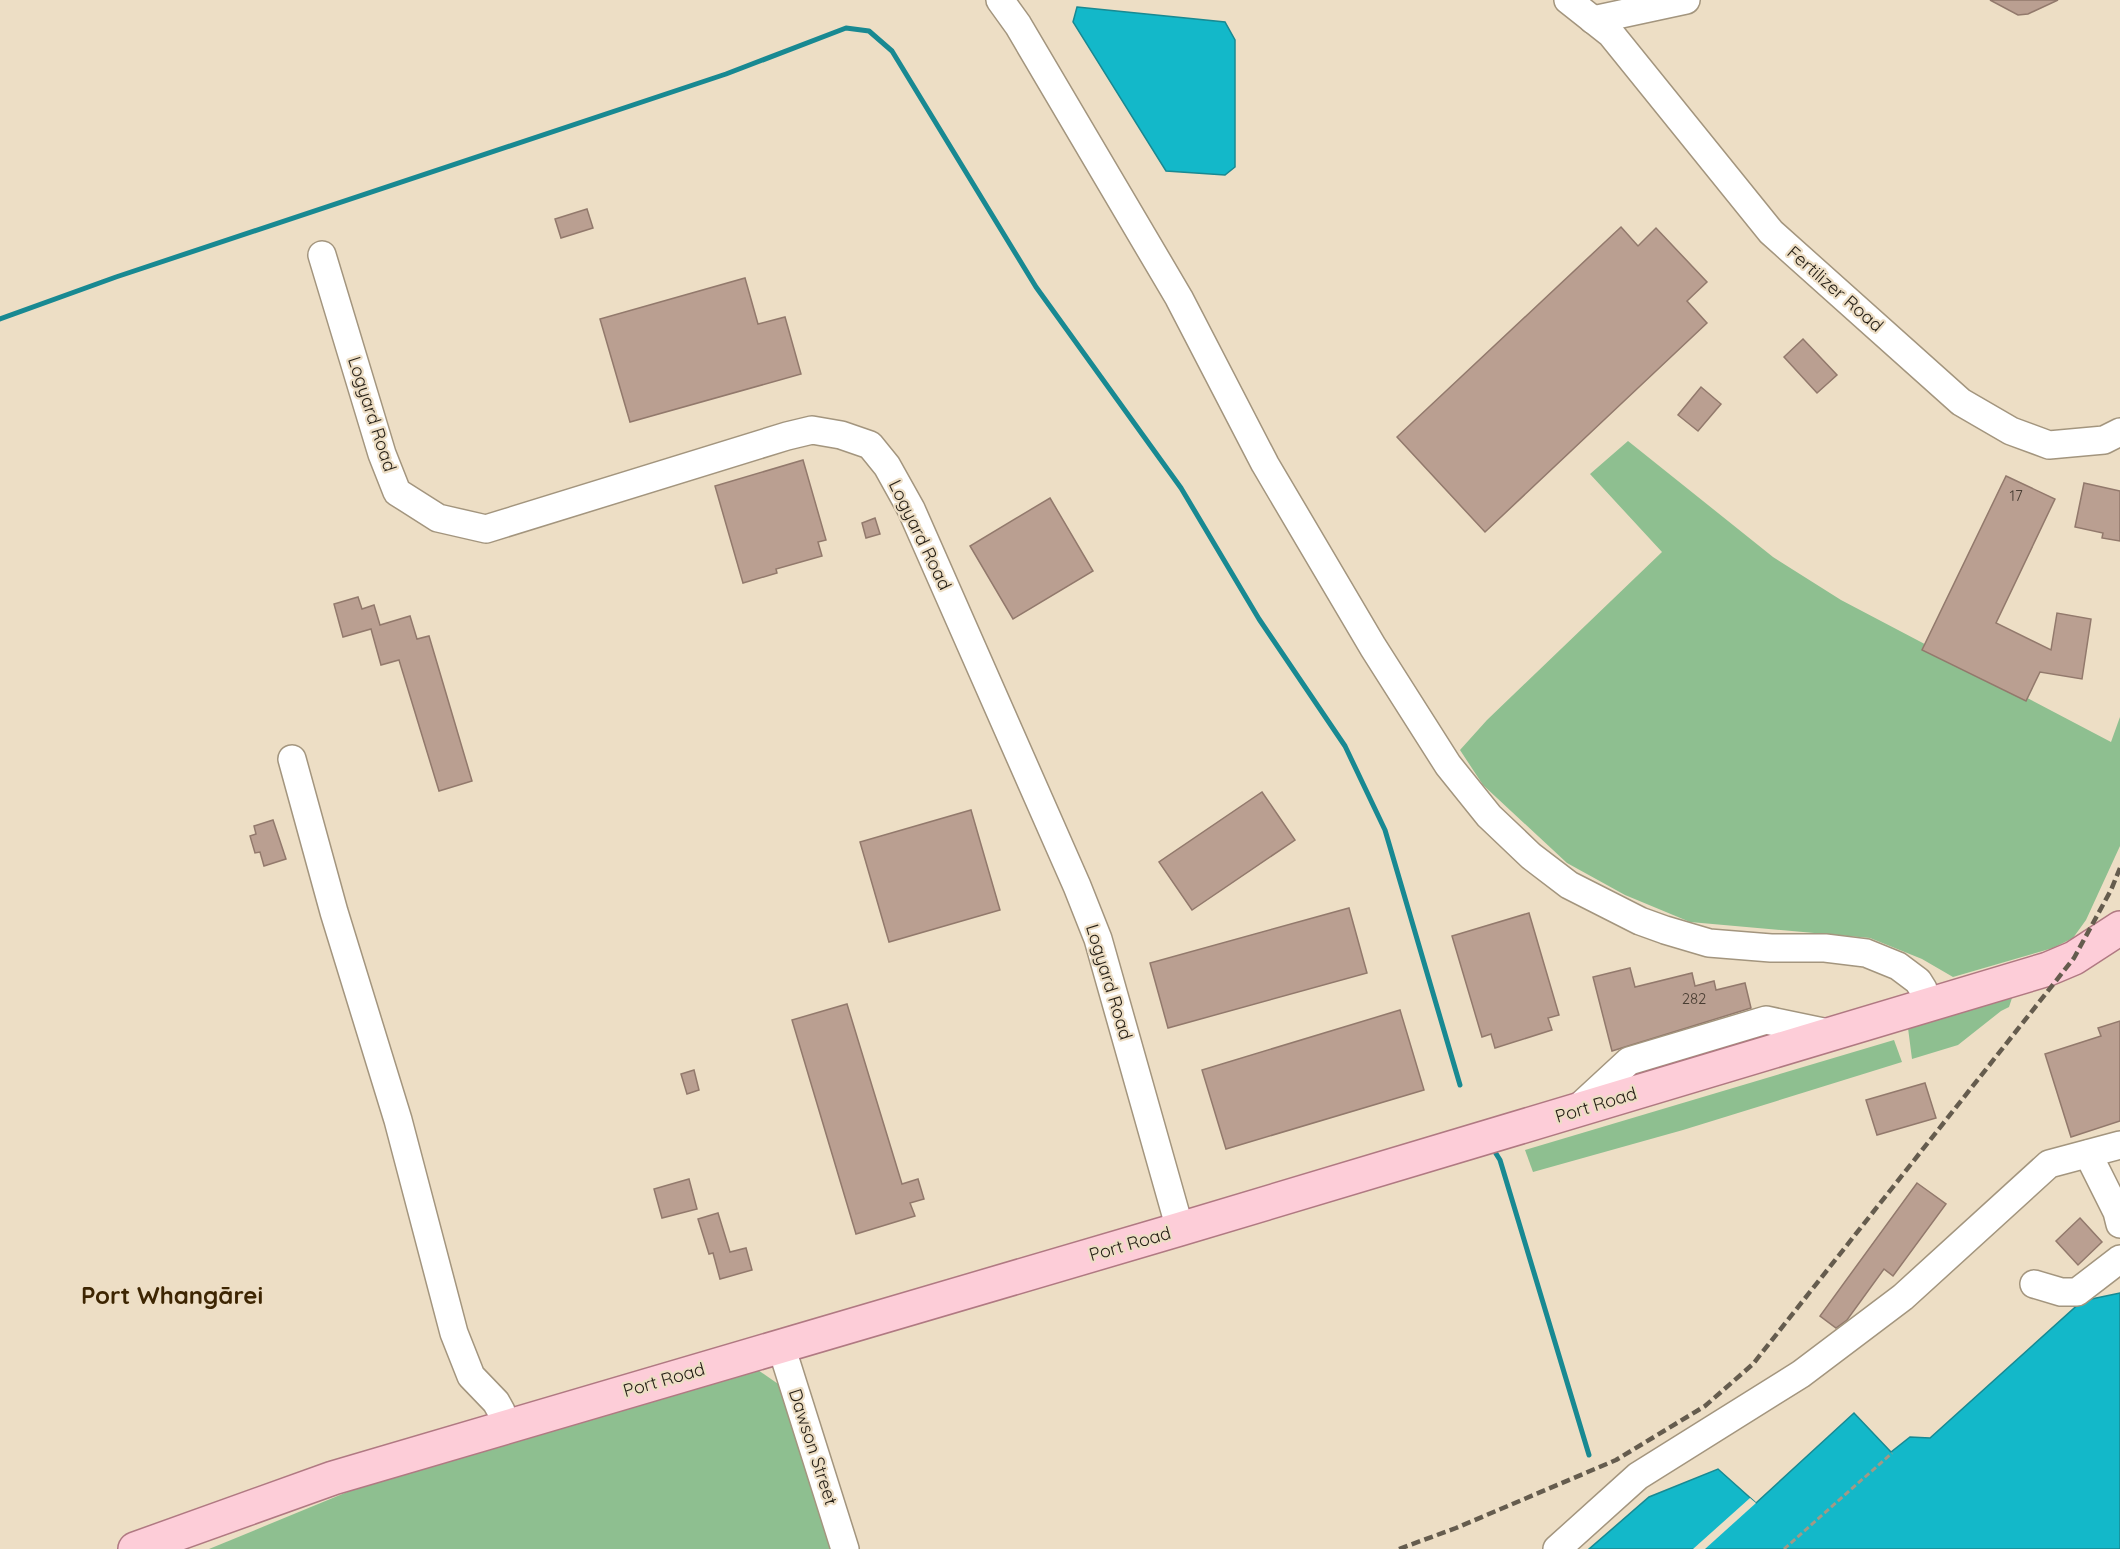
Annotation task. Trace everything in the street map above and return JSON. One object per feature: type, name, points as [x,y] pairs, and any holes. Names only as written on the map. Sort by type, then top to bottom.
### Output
[{"type":"main road","name":"Port Road","points":[[135,1549],[333,1478],[1834,1035],[2048,969],[2074,958],[2120,928]]},
{"type":"street","points":[[1000,0],[1018,25],[1179,298],[1265,464],[1373,647],[1448,765],[1489,816],[1531,856],[1569,885],[1640,921],[1710,943],[1771,948],[1825,948],[1866,953],[1898,966],[1918,981],[1929,1006]]},
{"type":"street","name":"Fertilizer Road","points":[[1568,0],[1602,27],[1771,232],[1961,402],[2011,430],[2049,445],[2104,440],[2120,432]]},
{"type":"street","points":[[1602,27],[1686,0]]},
{"type":"street","name":"Logyard Road","points":[[322,255],[382,454],[397,492],[438,518],[486,529],[787,435],[812,430],[841,435],[870,445],[887,466],[911,509],[1086,907],[1098,939],[1180,1229]]},
{"type":"street","points":[[292,759],[334,912],[399,1120],[454,1333],[471,1376],[501,1411],[504,1427]]},
{"type":"street","points":[[1557,1549],[1638,1476],[1802,1374],[1903,1297],[2049,1164],[2120,1145]]},
{"type":"street","points":[[2088,1154],[2120,1224]]},
{"type":"street","points":[[2034,1284],[2061,1292],[2077,1292],[2120,1259]]},
{"type":"street","name":"Dawson Street","points":[[781,1346],[845,1549]]},
{"type":"path","points":[[1784,1549],[1892,1452]]},
{"type":"green space","points":[[1628,441],[1773,557],[1841,600],[2111,742],[2120,717],[2120,846],[2086,920],[2073,938],[2053,948],[1953,977],[1922,959],[1870,938],[1690,922],[1625,895],[1567,863],[1483,785],[1460,750],[1487,720],[1662,552],[1590,474]]},
{"type":"green space","points":[[2013,995],[2009,1007],[1958,1045],[1912,1059],[1908,1028]]},
{"type":"green space","points":[[1894,1040],[1902,1062],[1683,1130],[1533,1172],[1525,1150]]},
{"type":"green space","points":[[758,1370],[784,1388],[835,1549],[209,1549],[357,1488]]},
{"type":"water","points":[[1077,7],[1225,22],[1235,40],[1235,167],[1225,175],[1166,171],[1073,22]]},
{"type":"water","points":[[2120,1293],[2120,1549],[1589,1549],[1649,1497],[1718,1469],[1756,1503],[1854,1413],[1891,1452],[1910,1437],[1930,1438],[2082,1301]]},
{"type":"pier","points":[[1750,1498],[1756,1503],[1705,1549],[1693,1549]]},
{"type":"building","points":[[1990,0],[2058,0],[2028,14],[2018,15]]},
{"type":"building","points":[[587,209],[593,228],[561,238],[555,219]]},
{"type":"building","points":[[1621,227],[1638,246],[1656,228],[1707,282],[1687,301],[1707,323],[1485,532],[1397,437]]},
{"type":"building","points":[[745,278],[758,324],[785,317],[801,374],[630,422],[600,319]]},
{"type":"building","points":[[1803,339],[1837,375],[1817,393],[1784,357]]},
{"type":"building","points":[[1701,387],[1721,404],[1698,431],[1678,415]]},
{"type":"building","points":[[803,460],[826,540],[818,542],[822,556],[776,569],[777,573],[743,583],[715,486]]},
{"type":"building","points":[[2006,476],[2055,499],[1996,623],[2051,650],[2057,613],[2091,619],[2082,679],[2040,672],[2026,701],[1922,650]]},
{"type":"building","points":[[2084,483],[2120,491],[2120,541],[2102,538],[2103,533],[2075,527]]},
{"type":"building","points":[[1050,498],[1093,571],[1013,619],[970,546]]},
{"type":"building","points":[[875,518],[880,534],[866,538],[862,523]]},
{"type":"building","points":[[358,597],[362,609],[374,605],[380,625],[410,616],[417,639],[429,636],[472,781],[439,791],[399,660],[381,665],[371,629],[343,637],[334,604]]},
{"type":"building","points":[[1262,792],[1295,840],[1192,910],[1159,862]]},
{"type":"building","points":[[971,810],[1000,910],[889,942],[860,842]]},
{"type":"building","points":[[273,820],[286,859],[264,866],[260,852],[255,853],[250,836],[256,834],[254,826]]},
{"type":"building","points":[[1349,908],[1367,973],[1168,1028],[1150,963]]},
{"type":"building","points":[[1529,913],[1559,1015],[1548,1018],[1552,1030],[1495,1048],[1491,1034],[1482,1037],[1452,936]]},
{"type":"building","points":[[1630,968],[1635,987],[1692,973],[1695,986],[1714,981],[1716,990],[1745,983],[1751,1008],[1612,1051],[1593,977]]},
{"type":"building","points":[[847,1004],[902,1184],[918,1179],[924,1199],[910,1203],[915,1216],[856,1234],[792,1020]]},
{"type":"building","points":[[1400,1010],[1424,1090],[1226,1149],[1202,1070]]},
{"type":"building","points":[[2120,1021],[2120,1121],[2071,1137],[2045,1054],[2101,1036],[2098,1028]]},
{"type":"building","points":[[694,1070],[699,1090],[687,1094],[681,1074]]},
{"type":"building","points":[[1925,1083],[1936,1118],[1877,1135],[1866,1100]]},
{"type":"building","points":[[689,1179],[697,1209],[662,1218],[654,1189]]},
{"type":"building","points":[[1917,1183],[1946,1204],[1893,1276],[1884,1269],[1847,1320],[1836,1328],[1820,1316]]},
{"type":"building","points":[[718,1213],[730,1252],[746,1248],[752,1270],[720,1279],[713,1253],[709,1254],[698,1219]]},
{"type":"building","points":[[2080,1218],[2102,1242],[2078,1265],[2056,1241]]},
{"type":"waterway","points":[[0,319],[116,277],[726,74],[846,28],[869,31],[892,51],[1036,287],[1181,488],[1259,619],[1345,746],[1385,830],[1460,1085]]},
{"type":"waterway","points":[[1495,1152],[1500,1160],[1589,1455]]},
{"type":"railway","points":[[1399,1549],[1456,1528],[1616,1460],[1705,1406],[1753,1364],[2074,958],[2111,890],[2120,868]]},
{"type":"district","name":"Port Whangārei","points":[[172,1296]]}]
